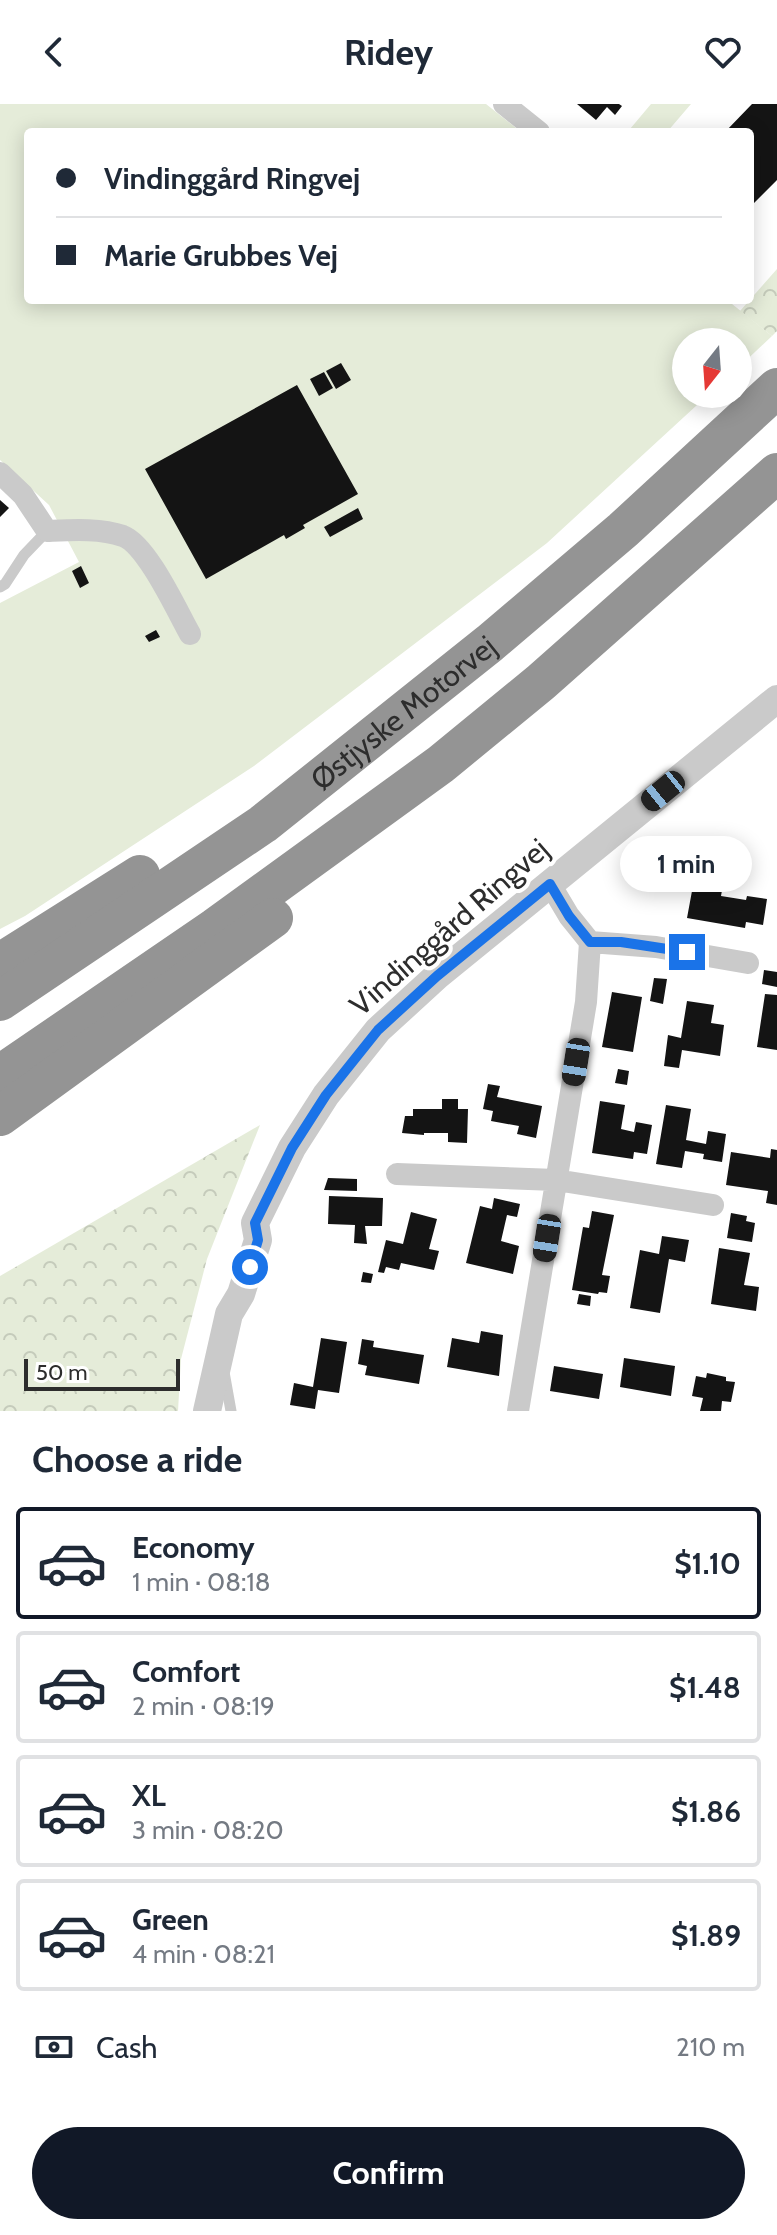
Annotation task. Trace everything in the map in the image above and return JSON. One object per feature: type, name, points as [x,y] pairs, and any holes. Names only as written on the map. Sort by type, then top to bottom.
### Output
[{"type":"highway","name":"Østjyske Motorvej","points":[[0,1001],[263,824],[490,643],[623,530],[777,388]]},
{"type":"highway","name":"Østjyske Motorvej","points":[[0,1075],[215,928],[441,764],[565,661],[777,473]]},
{"type":"highway","points":[[0,1116],[229,952],[427,799],[441,764]]},
{"type":"highway","points":[[0,963],[261,799],[331,767]]},
{"type":"street","points":[[504,104],[534,128]]},
{"type":"street","points":[[0,473],[23,495],[47,531],[80,529],[125,537],[150,562],[190,634]]},
{"type":"street","name":"Vindinggård Ringvej","points":[[207,1411],[229,1314],[241,1294],[258,1240],[255,1223],[292,1148],[326,1095],[378,1030],[437,976],[777,699]]},
{"type":"street","points":[[518,1411],[586,1002],[590,942],[569,916],[550,884]]},
{"type":"street","points":[[590,942],[644,945],[748,963]]},
{"type":"street","points":[[397,1174],[556,1180],[713,1205]]},
{"type":"lane","points":[[0,587],[47,531]]},
{"type":"lane","name":"Vindinggård Ringvej","points":[[221,1359],[231,1411]]},
{"type":"green space","points":[[0,104],[486,104],[516,128],[24,128],[24,304],[732,304],[772,336],[752,355],[752,328],[672,328],[672,408],[694,408],[547,543],[254,766],[25,916],[0,929],[0,603],[79,562],[49,505],[0,460]]},
{"type":"green space","points":[[651,104],[691,104],[670,128],[631,128]]},
{"type":"green space","points":[[777,269],[777,331],[772,336],[740,311],[746,304],[754,304],[754,295]]},
{"type":"green space","points":[[260,1125],[207,1259],[181,1359],[178,1411],[0,1411],[0,1276]]},
{"type":"building","points":[[577,104],[622,106],[615,115],[607,107],[596,120]]},
{"type":"building","points":[[752,104],[777,104],[777,180],[754,203],[754,128],[729,128]]},
{"type":"building","points":[[341,363],[351,380],[336,389],[326,371]]},
{"type":"building","points":[[324,372],[333,388],[319,396],[310,379]]},
{"type":"building","points":[[297,385],[358,494],[303,525],[305,528],[286,539],[284,535],[206,579],[145,469]]},
{"type":"building","points":[[0,500],[9,508],[0,517]]},
{"type":"building","points":[[358,508],[363,519],[330,537],[324,527]]},
{"type":"building","points":[[81,566],[89,583],[80,588],[72,571]]},
{"type":"building","points":[[156,630],[160,637],[149,642],[145,636]]},
{"type":"building","points":[[704,876],[724,879],[721,896],[767,899],[763,925],[746,922],[745,928],[687,918],[692,891],[702,892]]},
{"type":"building","points":[[764,970],[777,972],[777,987],[762,984]]},
{"type":"building","points":[[654,978],[667,979],[663,1004],[650,1001]]},
{"type":"building","points":[[612,992],[642,997],[633,1052],[602,1047]]},
{"type":"building","points":[[765,994],[777,995],[777,1050],[757,1047]]},
{"type":"building","points":[[687,1001],[714,1005],[711,1023],[724,1025],[720,1056],[682,1050],[679,1068],[664,1066],[668,1035],[681,1038]]},
{"type":"building","points":[[618,1069],[629,1071],[627,1085],[615,1083]]},
{"type":"building","points":[[488,1084],[500,1086],[497,1097],[542,1106],[536,1138],[517,1134],[519,1126],[491,1121],[493,1111],[483,1109]]},
{"type":"building","points":[[442,1099],[458,1099],[458,1109],[468,1109],[467,1143],[448,1142],[448,1133],[402,1133],[405,1116],[413,1116],[413,1109],[442,1109]]},
{"type":"building","points":[[600,1101],[625,1105],[621,1129],[634,1132],[636,1122],[652,1125],[647,1154],[634,1152],[633,1159],[592,1153]]},
{"type":"building","points":[[666,1105],[691,1109],[686,1140],[706,1144],[708,1131],[726,1134],[722,1162],[703,1159],[704,1154],[685,1151],[682,1168],[656,1164]]},
{"type":"building","points":[[771,1149],[777,1150],[777,1205],[766,1203],[768,1191],[726,1185],[731,1152],[770,1158]]},
{"type":"building","points":[[328,1178],[357,1179],[357,1191],[324,1190]]},
{"type":"building","points":[[329,1196],[383,1198],[382,1226],[365,1226],[367,1244],[354,1243],[355,1225],[328,1224]]},
{"type":"building","points":[[494,1198],[520,1204],[517,1217],[507,1215],[501,1241],[519,1246],[513,1274],[466,1263],[480,1206],[492,1209]]},
{"type":"building","points":[[592,1211],[614,1215],[602,1275],[610,1276],[607,1293],[572,1290],[583,1227],[589,1228]]},
{"type":"building","points":[[411,1212],[437,1219],[429,1249],[439,1251],[434,1270],[401,1263],[399,1270],[386,1267],[384,1273],[378,1272],[386,1240],[403,1244]]},
{"type":"building","points":[[731,1213],[747,1216],[746,1221],[755,1223],[752,1242],[727,1238]]},
{"type":"building","points":[[662,1236],[689,1240],[685,1262],[669,1259],[660,1313],[630,1308],[640,1250],[659,1254]]},
{"type":"building","points":[[719,1248],[750,1253],[744,1285],[759,1287],[756,1311],[711,1304]]},
{"type":"building","points":[[363,1272],[373,1274],[371,1283],[361,1282]]},
{"type":"building","points":[[579,1294],[591,1296],[590,1306],[577,1304]]},
{"type":"building","points":[[481,1331],[503,1335],[499,1376],[447,1367],[452,1338],[479,1343]]},
{"type":"building","points":[[321,1338],[347,1342],[339,1393],[318,1390],[315,1409],[290,1405],[294,1383],[313,1387]]},
{"type":"building","points":[[362,1339],[374,1341],[373,1347],[424,1355],[419,1384],[365,1375],[367,1366],[358,1364]]},
{"type":"building","points":[[624,1358],[675,1366],[671,1396],[620,1387]]},
{"type":"building","points":[[554,1366],[603,1374],[599,1399],[550,1391]]},
{"type":"building","points":[[707,1373],[735,1382],[731,1402],[722,1401],[721,1411],[700,1411],[703,1398],[692,1396],[696,1376],[706,1378]]},
{"type":"route","points":[[250,1267],[258,1240],[255,1223],[292,1148],[326,1095],[378,1030],[437,976],[550,884],[569,916],[590,942],[621,942],[687,952]]}]
